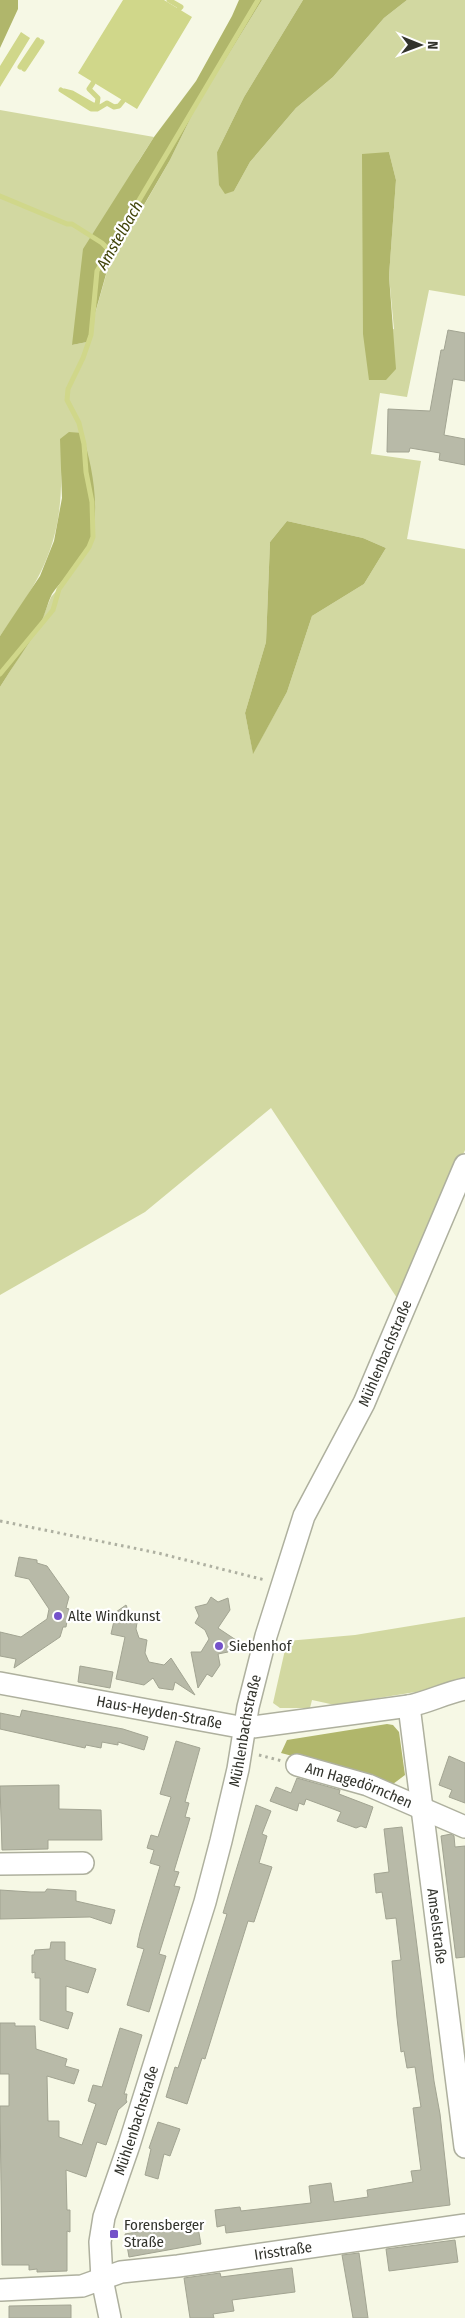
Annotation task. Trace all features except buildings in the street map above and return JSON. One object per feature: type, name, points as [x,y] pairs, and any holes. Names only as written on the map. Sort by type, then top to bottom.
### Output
[{"type":"street","name":"Mühlenbachstraße","points":[[110,2318],[102,2279],[100,2242],[104,2217],[129,2145],[202,1912],[221,1841],[266,1636],[304,1516],[364,1403],[465,1165]]},
{"type":"street","name":"Haus-Heyden-Straße","points":[[0,1683],[245,1728],[409,1706],[430,1701],[442,1694],[465,1689]]},
{"type":"street","name":"Amselstraße","points":[[409,1706],[420,1808],[465,2147]]},
{"type":"street","name":"Am Hagedörnchen","points":[[297,1765],[368,1785],[465,1827]]},
{"type":"street","points":[[0,1864],[83,1863]]},
{"type":"street","name":"Irisstraße","points":[[0,2289],[82,2286],[121,2272],[178,2266],[465,2226]]},
{"type":"path","points":[[0,1521],[158,1553],[270,1581]]},
{"type":"path","points":[[241,1751],[297,1765]]},
{"type":"shaded area","points":[[0,0],[18,0],[18,9],[0,48]]},
{"type":"shaded area","points":[[123,0],[164,0],[192,17],[137,109],[78,73]]},
{"type":"shaded area","points":[[239,0],[262,0],[196,107],[170,160],[108,267],[87,342],[72,345],[83,249],[154,137],[196,81]]},
{"type":"shaded area","points":[[262,0],[303,0],[244,97],[217,152],[234,191],[250,162],[296,108],[333,77],[384,18],[407,0],[465,0],[465,296],[429,290],[407,397],[380,393],[371,454],[421,461],[407,539],[465,549],[465,1150],[399,1301],[271,1108],[145,1212],[0,1295],[0,687],[40,624],[51,597],[73,572],[61,468],[61,494],[58,517],[54,538],[47,558],[28,596],[0,636],[0,110],[154,137],[138,162],[72,345],[87,342],[108,268],[170,160],[196,107]],"holes":[[[389,152],[396,180],[389,276],[394,329],[363,334],[364,254]],[[287,521],[363,538],[386,548],[364,584],[312,616],[287,692],[253,753],[245,713],[266,642],[270,542]]]},
{"type":"shaded area","points":[[303,0],[407,0],[384,18],[333,77],[296,108],[250,162],[234,191],[225,194],[219,185],[217,152],[244,97]]},
{"type":"shaded area","points":[[21,32],[30,38],[0,87],[0,66]]},
{"type":"shaded area","points":[[389,152],[396,180],[389,276],[396,369],[386,380],[369,380],[363,334],[362,154]]},
{"type":"shaded area","points":[[69,432],[82,433],[90,462],[95,494],[95,511],[94,527],[90,542],[84,556],[52,594],[39,626],[0,687],[0,636],[40,576],[54,541],[62,498],[60,439]]},
{"type":"shaded area","points":[[287,521],[363,538],[386,548],[364,584],[312,616],[287,692],[253,754],[245,713],[266,642],[270,542]]},
{"type":"shaded area","points":[[465,1617],[465,1684],[335,1705],[312,1700],[310,1708],[280,1708],[273,1703],[287,1641],[355,1635]]},
{"type":"shaded area","points":[[387,1724],[393,1725],[399,1732],[405,1775],[389,1787],[354,1772],[281,1753],[287,1740]]},
{"type":"waterway","points":[[169,0],[181,7],[179,9]]},
{"type":"waterway","name":"Amstelbach","points":[[0,674],[53,610],[59,589],[89,547],[93,537],[92,502],[86,472],[84,444],[79,423],[67,400],[68,389],[83,358],[91,335],[97,271],[258,0]]},
{"type":"waterway","points":[[20,67],[38,40]]},
{"type":"waterway","points":[[24,69],[42,42]]},
{"type":"waterway","points":[[64,91],[72,93],[93,105],[97,105],[98,98],[89,89],[93,83]]},
{"type":"waterway","points":[[61,90],[91,109],[97,109],[107,103],[114,107],[119,106],[123,101]]},
{"type":"waterway","points":[[0,196],[67,224],[72,224],[102,243],[109,250]]},
{"type":"place","name":"Alte Windkunst","points":[[58,1616]]},
{"type":"place","name":"Siebenhof","points":[[219,1646]]},
{"type":"place","name":"Forensberger Straße","points":[[114,2234]]}]
